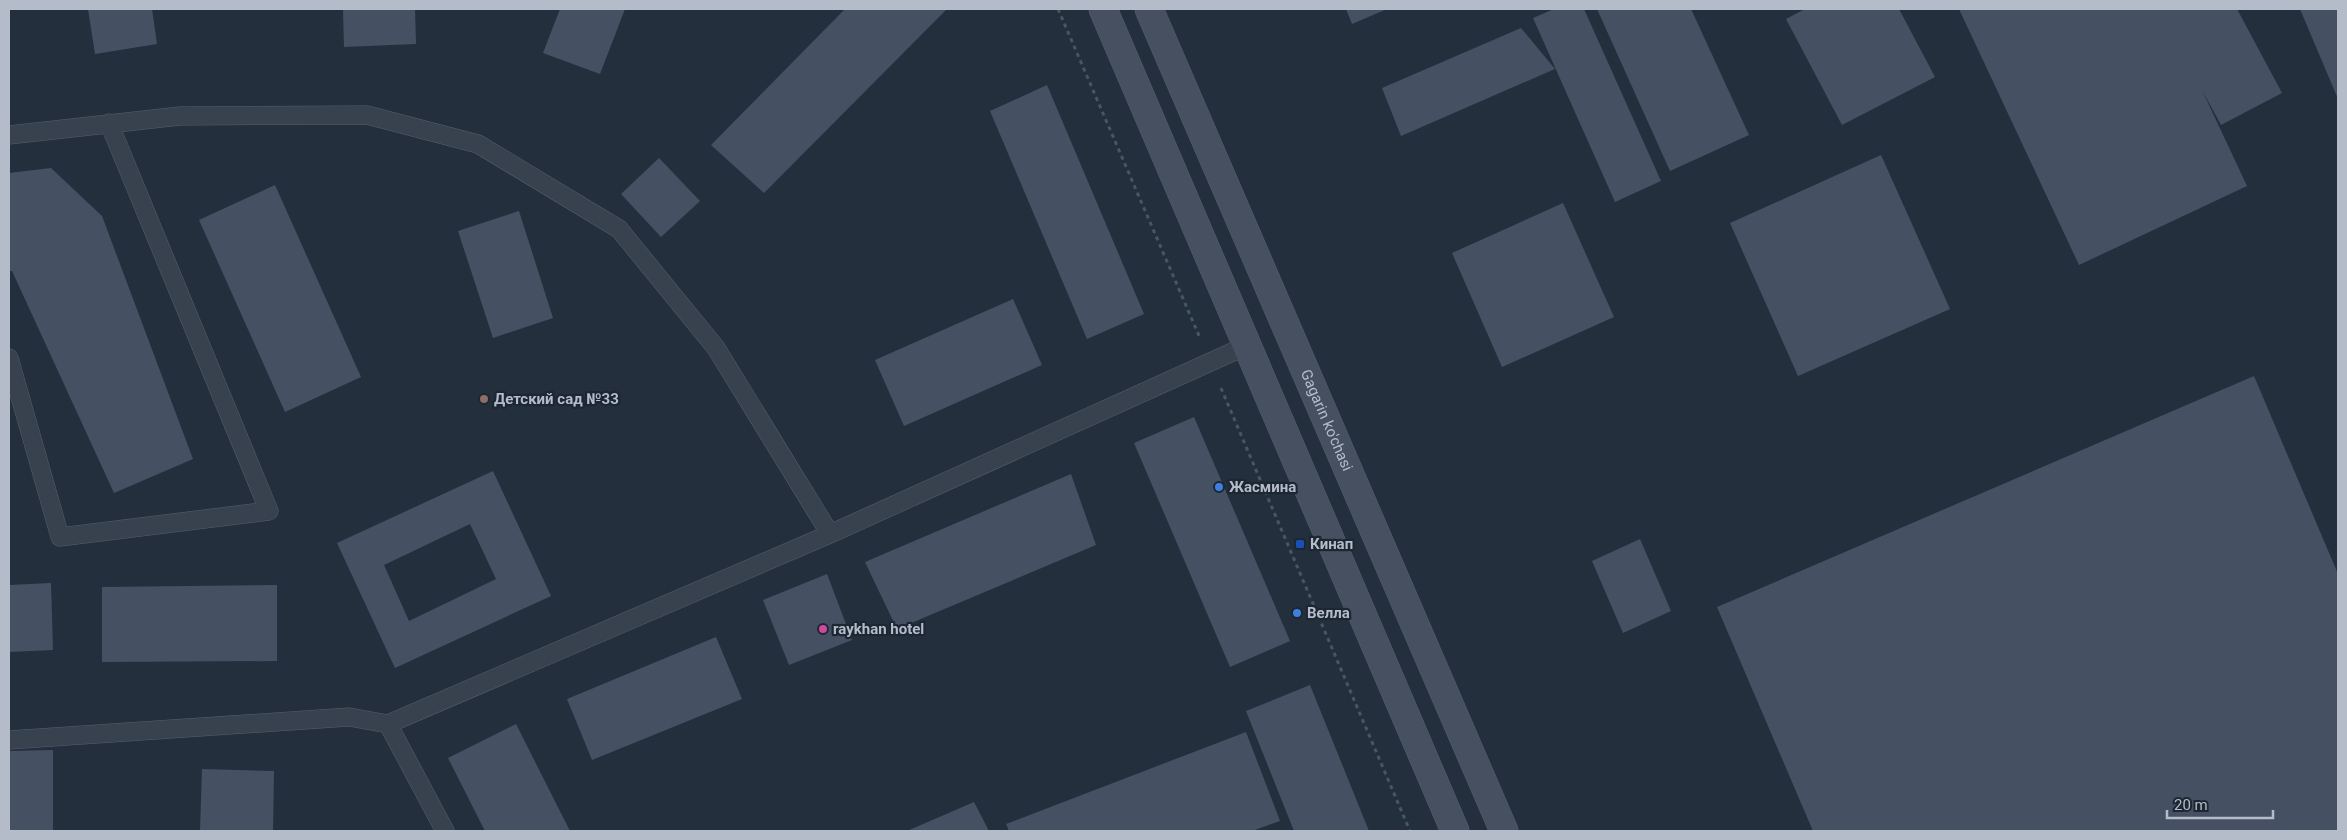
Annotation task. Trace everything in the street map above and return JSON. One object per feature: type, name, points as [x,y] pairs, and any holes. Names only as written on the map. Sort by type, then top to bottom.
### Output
[{"type":"main road","points":[[1103,9],[1455,831]]},
{"type":"main road","name":"Gagarin ko'chasi","points":[[1149,9],[1504,831]]},
{"type":"lane","points":[[9,135],[180,116],[367,115],[478,144],[619,229],[716,348],[830,534]]},
{"type":"lane","points":[[9,358],[60,537],[269,511],[109,123]]},
{"type":"lane","points":[[9,740],[349,717],[388,724],[830,534],[1248,346]]},
{"type":"lane","points":[[388,724],[445,831]]},
{"type":"path","points":[[1058,9],[1410,831]]},
{"type":"building","points":[[88,9],[152,9],[157,44],[95,54]]},
{"type":"building","points":[[343,9],[415,9],[416,44],[344,47]]},
{"type":"building","points":[[560,9],[625,9],[600,74],[543,53]]},
{"type":"building","points":[[845,9],[947,9],[764,193],[711,145]]},
{"type":"building","points":[[1346,9],[1387,9],[1352,24]]},
{"type":"building","points":[[1554,9],[1584,9],[1661,181],[1615,202],[1533,18]]},
{"type":"building","points":[[1597,9],[1691,9],[1749,135],[1670,171]]},
{"type":"building","points":[[1805,9],[1899,9],[1935,77],[1842,125],[1786,19]]},
{"type":"building","points":[[1959,9],[2237,9],[2282,93],[2221,125],[2202,90],[2247,186],[2079,265]]},
{"type":"building","points":[[2300,9],[2338,9],[2338,99]]},
{"type":"building","points":[[1521,28],[1555,69],[1401,136],[1382,88]]},
{"type":"building","points":[[1047,85],[1144,314],[1087,339],[990,111]]},
{"type":"building","points":[[1881,155],[1950,309],[1798,376],[1730,223]]},
{"type":"building","points":[[659,158],[700,201],[661,237],[621,194]]},
{"type":"building","points":[[51,168],[102,216],[193,459],[114,493],[12,271],[9,271],[9,173]]},
{"type":"building","points":[[275,185],[361,377],[285,412],[199,220]]},
{"type":"building","points":[[1563,203],[1614,317],[1502,367],[1452,253]]},
{"type":"building","points":[[519,211],[553,318],[493,338],[458,231]]},
{"type":"building","points":[[1013,299],[1042,365],[904,426],[875,360]]},
{"type":"building","points":[[2254,376],[2338,574],[2338,831],[1813,831],[1717,607]]},
{"type":"building","points":[[1194,417],[1290,641],[1230,667],[1134,443]]},
{"type":"building","points":[[493,471],[551,596],[395,668],[337,543]],"holes":[[[470,524],[496,579],[409,621],[384,565]]]},
{"type":"building","points":[[1071,474],[1096,545],[897,629],[865,562]]},
{"type":"building","points":[[1640,539],[1671,611],[1623,633],[1592,561]]},
{"type":"building","points":[[827,574],[852,640],[789,665],[763,600]]},
{"type":"building","points":[[51,583],[53,650],[9,652],[9,585]]},
{"type":"building","points":[[277,585],[277,661],[102,662],[102,587]]},
{"type":"building","points":[[716,637],[742,699],[592,760],[567,699]]},
{"type":"building","points":[[1310,685],[1369,831],[1294,831],[1246,711]]},
{"type":"building","points":[[516,724],[570,831],[485,831],[448,758]]},
{"type":"building","points":[[1246,732],[1280,821],[1252,831],[1009,831],[1006,824]]},
{"type":"building","points":[[53,750],[53,831],[9,831],[9,751]]},
{"type":"building","points":[[202,769],[274,771],[273,831],[200,831]]},
{"type":"building","points":[[974,802],[989,831],[907,831]]},
{"type":"place","name":"Детский сад №33","points":[[484,399]]},
{"type":"place","name":"Жасмина","points":[[1219,487]]},
{"type":"place","name":"Кинап","points":[[1300,544]]},
{"type":"place","name":"Велла","points":[[1297,613]]},
{"type":"place","name":"raykhan hotel","points":[[823,629]]}]
